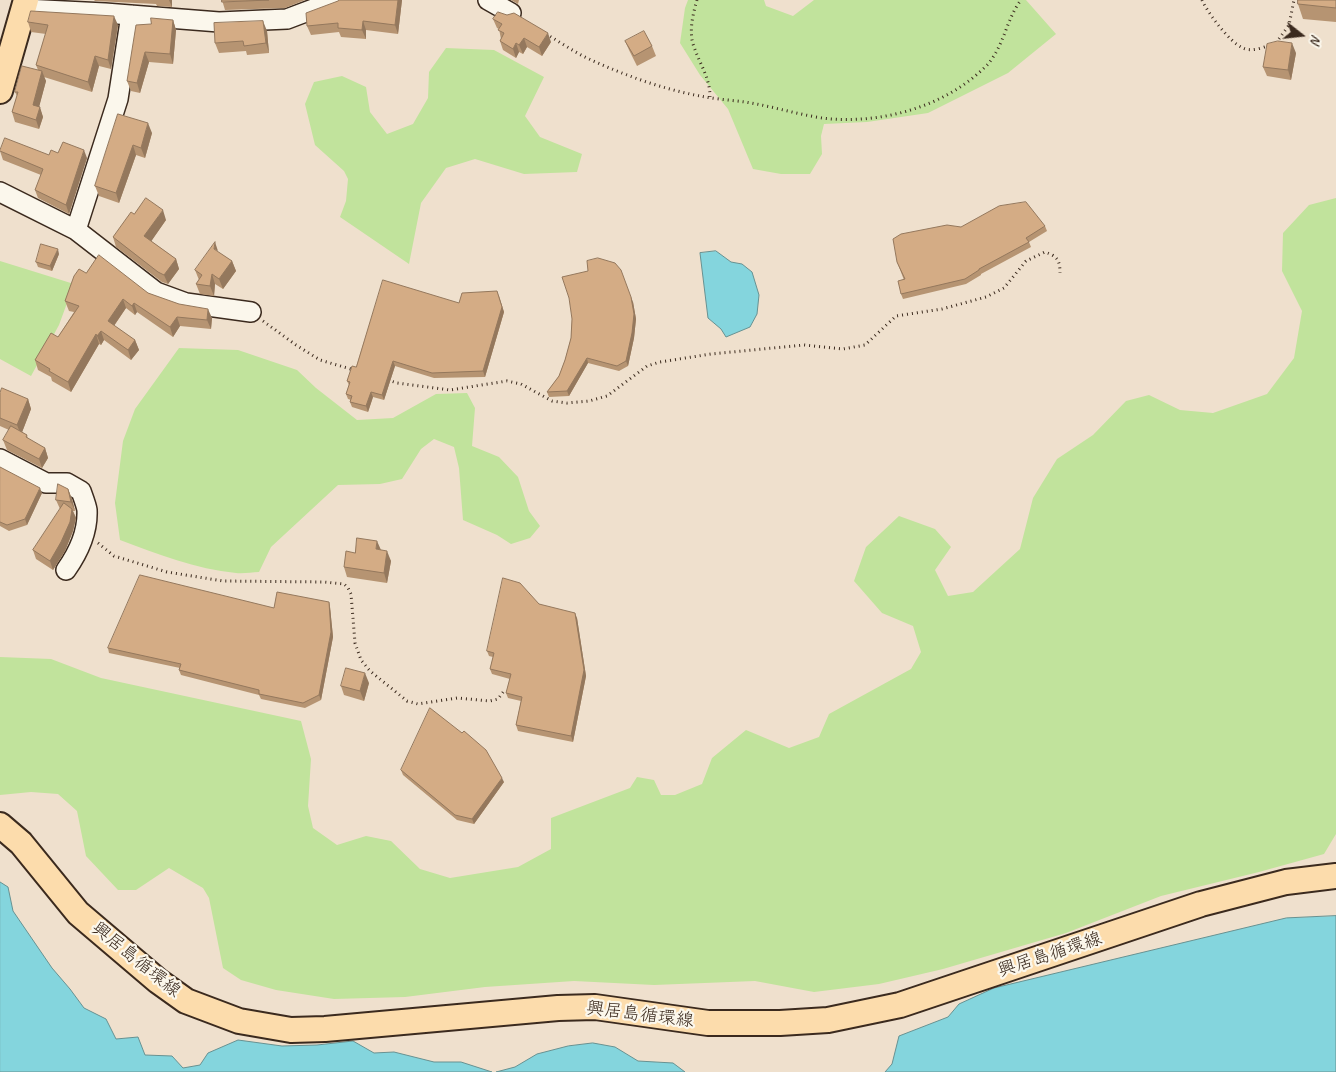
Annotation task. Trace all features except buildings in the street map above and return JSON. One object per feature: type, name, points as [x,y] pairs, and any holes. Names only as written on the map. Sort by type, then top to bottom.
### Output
[{"type":"main road","points":[[0,91],[25,4]]},
{"type":"main road","name":"興居島循環線","points":[[0,825],[21,843],[78,913],[116,947],[186,1001],[239,1021],[291,1030],[334,1028],[558,1008],[595,1007],[708,1023],[780,1023],[828,1020],[900,1005],[1201,904],[1286,882],[1336,876]]},
{"type":"street","points":[[25,4],[220,22],[287,19],[337,0]]},
{"type":"street","points":[[488,0],[511,13]]},
{"type":"street","points":[[76,230],[118,99],[131,15]]},
{"type":"street","points":[[0,192],[76,230],[156,292],[186,303],[251,312]]},
{"type":"street","points":[[0,460],[46,483],[67,482],[81,491],[87,510],[84,532],[79,548],[66,570]]},
{"type":"path","points":[[697,0],[692,24],[693,42],[710,84],[710,97]]},
{"type":"path","points":[[545,34],[587,58],[645,81],[710,97],[823,118],[868,119],[912,111],[945,97],[984,69],[999,49],[1016,7],[1021,0]]},
{"type":"path","points":[[1202,0],[1229,38],[1244,49],[1261,49],[1277,42],[1289,25],[1294,0]]},
{"type":"path","points":[[381,377],[397,383],[450,390],[506,381],[521,384],[552,401],[567,403],[589,401],[607,396],[648,366],[660,362],[710,354],[804,344],[843,349],[864,345],[896,316],[942,309],[986,297],[1004,288],[1026,261],[1045,252],[1055,256],[1060,262],[1060,273]]},
{"type":"path","points":[[251,312],[320,360],[356,370]]},
{"type":"path","points":[[84,532],[114,556],[166,572],[223,581],[324,582],[344,584],[351,594],[355,643],[360,660],[370,671],[407,701],[418,704],[457,698],[490,701],[498,699],[504,691]]},
{"type":"green space","points":[[688,0],[764,0],[766,6],[793,16],[814,0],[1026,0],[1056,34],[1008,73],[928,113],[867,122],[824,124],[821,136],[822,154],[810,174],[781,174],[753,169],[728,109],[700,75],[680,43]]},
{"type":"green space","points":[[446,48],[494,50],[544,77],[525,116],[540,137],[582,154],[577,172],[524,174],[475,159],[446,168],[421,203],[409,264],[340,217],[346,201],[348,179],[344,171],[315,145],[305,104],[314,82],[342,76],[366,87],[370,112],[387,134],[413,124],[428,98],[429,72]]},
{"type":"green space","points":[[1336,198],[1336,834],[1324,854],[1161,896],[1066,933],[943,969],[879,984],[814,992],[755,981],[654,985],[574,981],[485,987],[405,997],[334,999],[276,990],[241,980],[223,968],[209,898],[203,888],[169,868],[136,890],[118,890],[86,856],[77,811],[58,794],[31,792],[0,795],[0,657],[51,659],[101,678],[301,721],[311,759],[308,806],[313,828],[337,845],[366,836],[391,841],[420,869],[450,878],[518,867],[551,849],[551,818],[630,788],[637,777],[654,780],[661,795],[675,795],[702,784],[712,758],[746,730],[789,748],[819,737],[829,714],[911,669],[921,652],[913,626],[882,613],[854,581],[866,547],[899,516],[935,529],[951,547],[935,570],[948,596],[973,592],[1020,549],[1033,498],[1057,459],[1093,435],[1126,401],[1149,395],[1180,410],[1213,413],[1267,394],[1294,358],[1302,311],[1282,271],[1283,233],[1309,205]]},
{"type":"green space","points":[[0,261],[74,284],[59,325],[31,376],[0,359]]},
{"type":"green space","points":[[179,348],[238,350],[297,370],[316,388],[357,420],[393,418],[436,394],[467,393],[475,408],[472,446],[499,457],[518,477],[529,511],[540,526],[530,538],[511,544],[497,535],[463,520],[459,468],[454,447],[434,439],[421,449],[402,479],[380,484],[338,485],[271,547],[259,572],[239,573],[206,568],[162,556],[120,540],[115,503],[123,441],[135,409]]},
{"type":"water","points":[[716,251],[731,262],[742,264],[752,272],[759,295],[757,314],[750,327],[726,337],[721,329],[708,318],[700,253]]},
{"type":"water","points":[[0,882],[8,887],[13,911],[52,968],[84,1008],[106,1019],[116,1039],[138,1037],[145,1055],[172,1056],[183,1068],[200,1065],[208,1053],[238,1040],[282,1046],[353,1041],[374,1053],[394,1052],[434,1062],[461,1062],[492,1072],[0,1072]]},
{"type":"water","points":[[1336,916],[1336,1072],[885,1072],[892,1064],[899,1036],[948,1017],[959,1004],[994,988],[1286,918]]},
{"type":"water","points":[[593,1043],[615,1047],[638,1061],[673,1063],[685,1072],[496,1072],[515,1067],[537,1054],[568,1046]]}]
